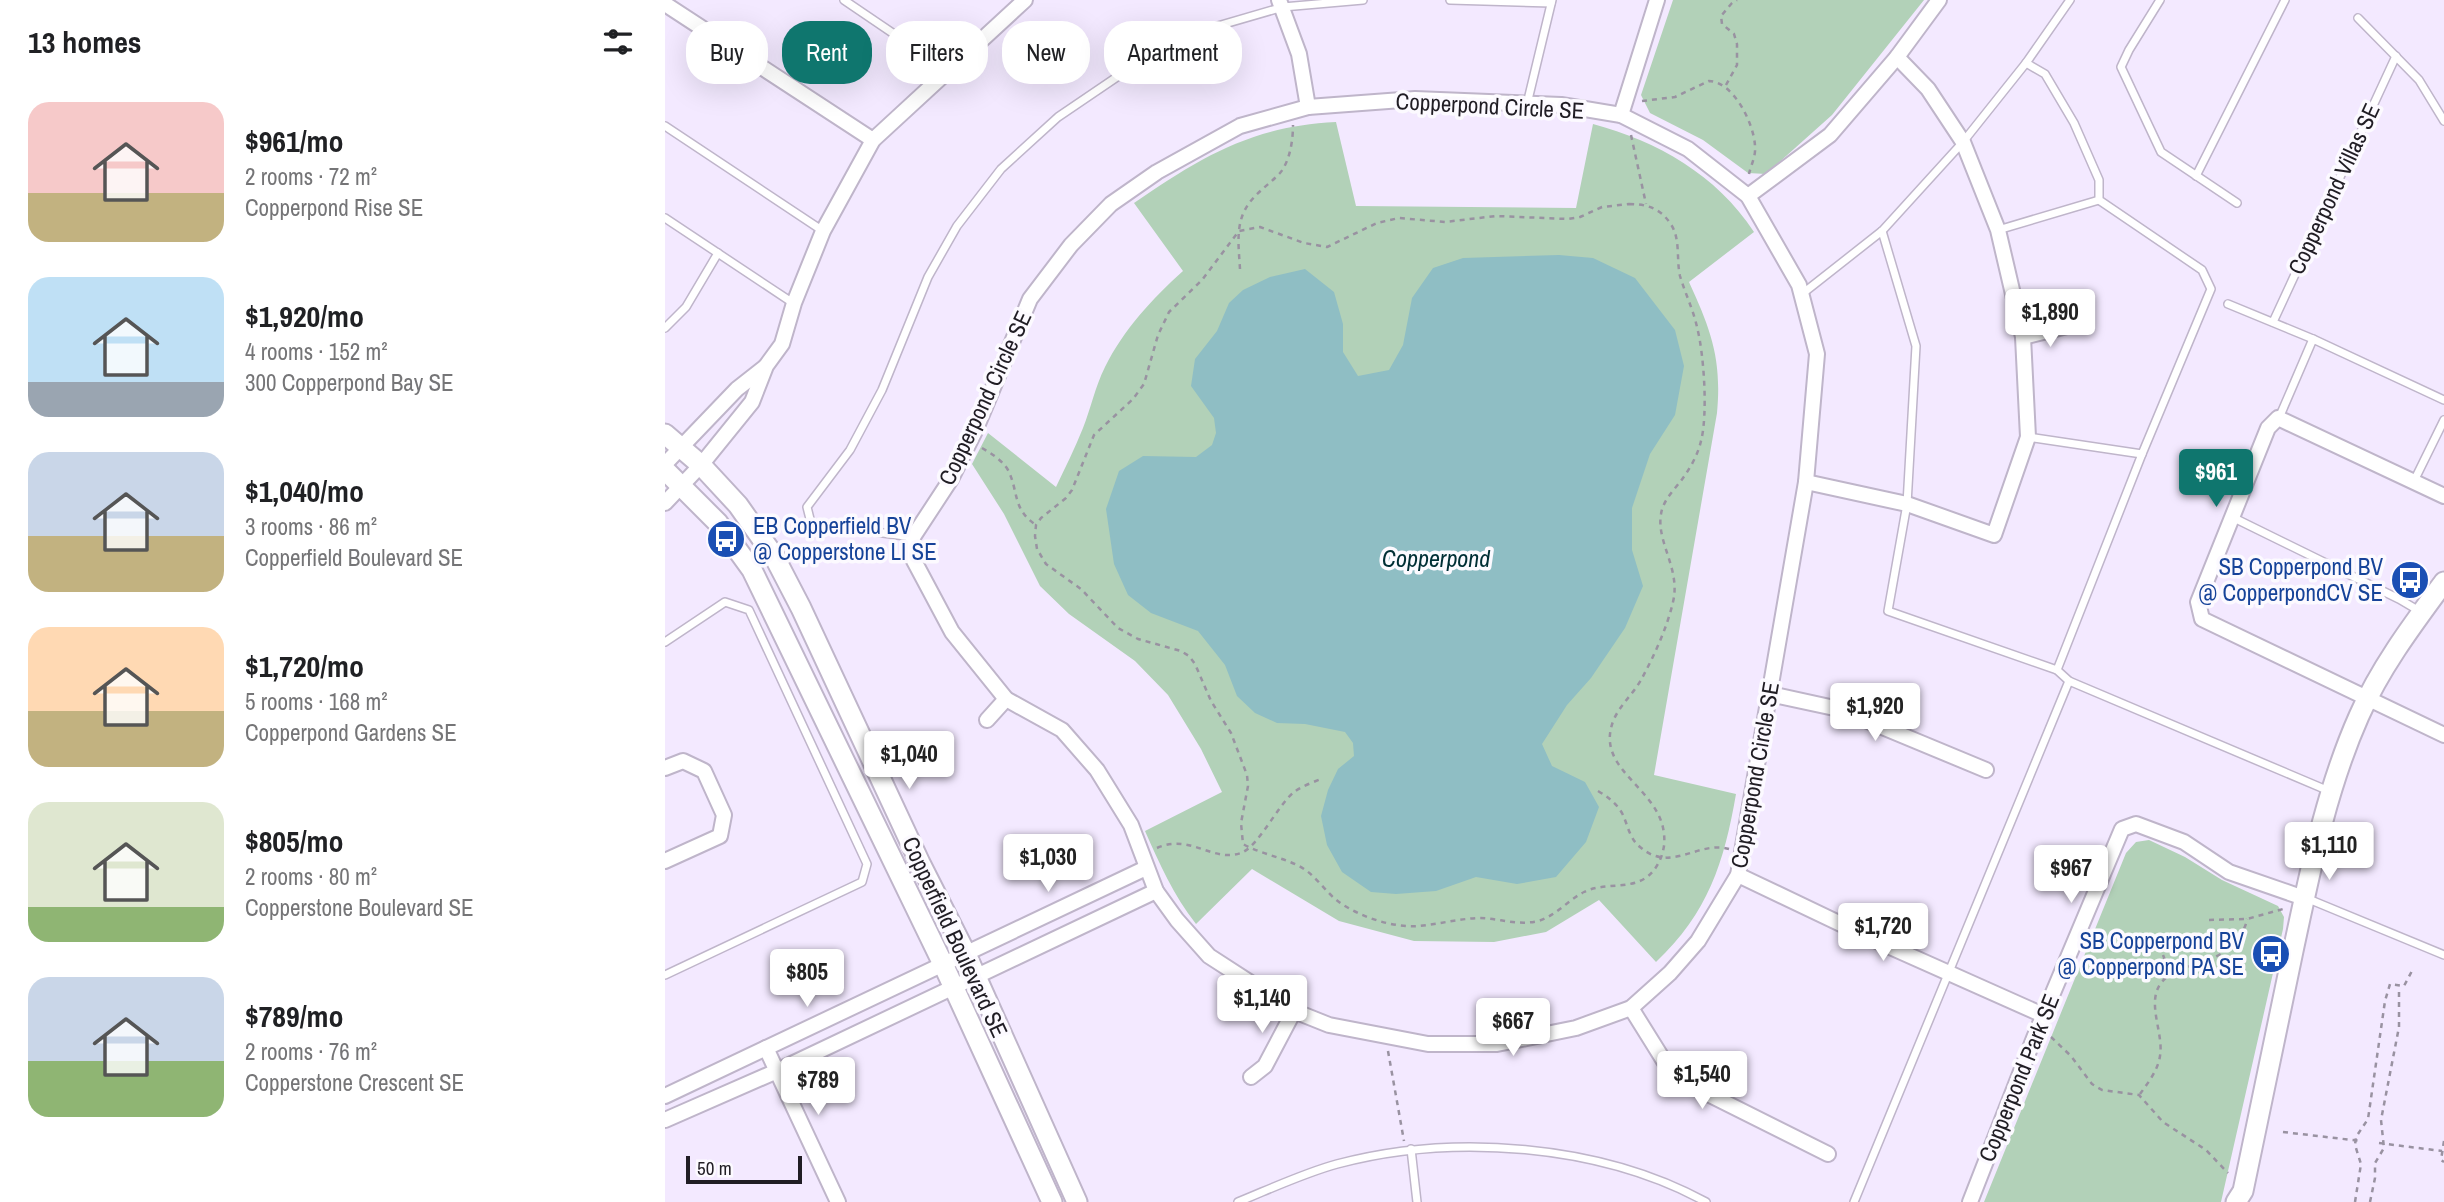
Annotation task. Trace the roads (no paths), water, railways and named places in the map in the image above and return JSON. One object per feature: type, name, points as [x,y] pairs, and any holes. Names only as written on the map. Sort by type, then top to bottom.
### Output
[{"type":"street","points":[[1621,115],[1657,0]]},
{"type":"street","points":[[1748,196],[1829,135],[1897,57],[1939,0]]},
{"type":"street","points":[[988,32],[1021,1]]},
{"type":"street","points":[[1281,3],[1299,54],[1308,107]]},
{"type":"street","points":[[665,4],[873,140]]},
{"type":"street","points":[[1807,482],[1907,504],[1994,535],[2028,436],[2023,337],[1998,230],[1963,142],[1927,89],[1897,57]]},
{"type":"street","points":[[665,503],[701,465],[752,402],[766,366],[782,344],[794,303],[823,231],[873,140],[932,84]]},
{"type":"street","name":"Copperpond Circle SE","points":[[1415,99],[1561,105],[1621,115],[1688,149],[1748,196],[1799,285],[1817,355],[1807,482],[1738,875],[1698,941],[1670,973],[1631,1008],[1576,1028],[1497,1044],[1428,1044],[1329,1025],[1293,1011],[1209,957],[1177,920],[1156,891],[1131,825],[1097,770],[1062,730],[1006,699],[951,632],[912,557],[913,537],[951,479],[970,441],[1030,299],[1079,237],[1111,204],[1157,172],[1240,126],[1308,107],[1415,99]]},
{"type":"street","points":[[2023,337],[2067,326]]},
{"type":"street","points":[[665,464],[673,440],[766,366]]},
{"type":"street","points":[[2444,496],[2278,418],[2268,428],[2198,602],[2202,619],[2444,735]]},
{"type":"street","name":"Copperfield Boulevard SE","points":[[673,440],[701,465],[738,505],[774,556],[965,952],[1077,1202]]},
{"type":"street","name":"Copperfield Boulevard SE","points":[[665,471],[718,523],[752,570],[943,964],[1052,1202]]},
{"type":"street","points":[[2242,1194],[2304,898],[2331,792],[2367,698],[2421,612],[2444,582]]},
{"type":"street","points":[[1770,694],[1839,709],[1986,769]]},
{"type":"street","points":[[987,720],[1006,699]]},
{"type":"street","points":[[665,768],[683,761],[704,771],[724,815],[720,836],[665,861]]},
{"type":"street","name":"Copperpond Park SE","points":[[1970,1202],[2043,1015],[2122,829],[2136,824],[2184,842],[2229,872],[2304,898]]},
{"type":"street","points":[[665,1096],[1146,868]]},
{"type":"street","points":[[1738,875],[2043,1015]]},
{"type":"street","points":[[665,1120],[777,1071],[1156,891]]},
{"type":"street","points":[[1631,1008],[1674,1077],[1828,1154]]},
{"type":"street","points":[[1251,1077],[1265,1066],[1293,1011]]},
{"type":"street","points":[[766,1048],[838,1202]]},
{"type":"lane","points":[[844,0],[886,29]]},
{"type":"lane","points":[[913,537],[811,523],[807,507],[850,450],[882,390],[928,277],[957,226],[1001,169],[1058,117],[1139,62],[1197,32],[1281,3],[1363,0]]},
{"type":"lane","points":[[1450,0],[1552,1],[1527,104]]},
{"type":"lane","points":[[1802,294],[1882,231],[1963,142],[2026,63],[2070,0]]},
{"type":"lane","points":[[2161,0],[2121,67],[2161,152],[2237,203]]},
{"type":"lane","points":[[2196,176],[2285,0]]},
{"type":"lane","points":[[2358,18],[2419,80],[2444,121]]},
{"type":"lane","name":"Copperpond Villas SE","points":[[2273,322],[2396,56]]},
{"type":"lane","points":[[2026,63],[2045,74],[2074,123],[2099,180],[2099,200]]},
{"type":"lane","points":[[665,126],[823,231]]},
{"type":"lane","points":[[1998,230],[2099,200]]},
{"type":"lane","points":[[2057,670],[2142,454],[2211,289],[2202,270],[2099,200]]},
{"type":"lane","points":[[665,218],[794,303]]},
{"type":"lane","points":[[1882,231],[1916,346],[1907,504],[1888,611],[2057,670],[2069,681],[2331,792]]},
{"type":"lane","points":[[665,328],[686,307],[719,253]]},
{"type":"lane","points":[[2228,304],[2313,339],[2444,400]]},
{"type":"lane","points":[[2278,418],[2313,339]]},
{"type":"lane","points":[[2414,482],[2444,420]]},
{"type":"lane","points":[[2028,436],[2142,454]]},
{"type":"lane","points":[[2231,517],[2421,612]]},
{"type":"lane","points":[[665,642],[725,602],[749,610],[867,864],[862,883],[665,975]]},
{"type":"lane","points":[[1854,1202],[2069,681]]},
{"type":"lane","points":[[2304,898],[2444,956]]},
{"type":"lane","points":[[1238,1202],[1336,1164],[1411,1149],[1488,1146],[1612,1164],[1687,1192],[1706,1202]]},
{"type":"lane","points":[[1411,1149],[1417,1202]]},
{"type":"water","name":"Copperpond","points":[[1559,255],[1593,258],[1635,278],[1675,330],[1684,366],[1675,415],[1650,454],[1632,508],[1632,550],[1643,586],[1625,628],[1591,678],[1567,705],[1542,744],[1552,766],[1585,782],[1599,807],[1586,842],[1556,877],[1517,884],[1476,877],[1436,891],[1396,894],[1371,892],[1342,872],[1327,845],[1321,816],[1328,790],[1338,769],[1354,756],[1353,743],[1345,732],[1305,724],[1277,723],[1255,713],[1237,696],[1225,665],[1198,631],[1151,613],[1128,595],[1114,564],[1106,509],[1119,471],[1143,456],[1196,457],[1212,445],[1216,433],[1214,418],[1191,386],[1195,359],[1217,331],[1229,303],[1243,290],[1270,277],[1305,269],[1334,292],[1343,324],[1343,352],[1358,376],[1389,370],[1403,345],[1412,298],[1433,268],[1463,258]]},
{"type":"place","name":"EB Copperfield BV @ Copperstone LI SE","points":[[726,539]]},
{"type":"place","name":"SB Copperpond BV @ CopperpondCV SE","points":[[2410,580]]},
{"type":"place","name":"SB Copperpond BV @ Copperpond PA SE","points":[[2271,954]]}]
